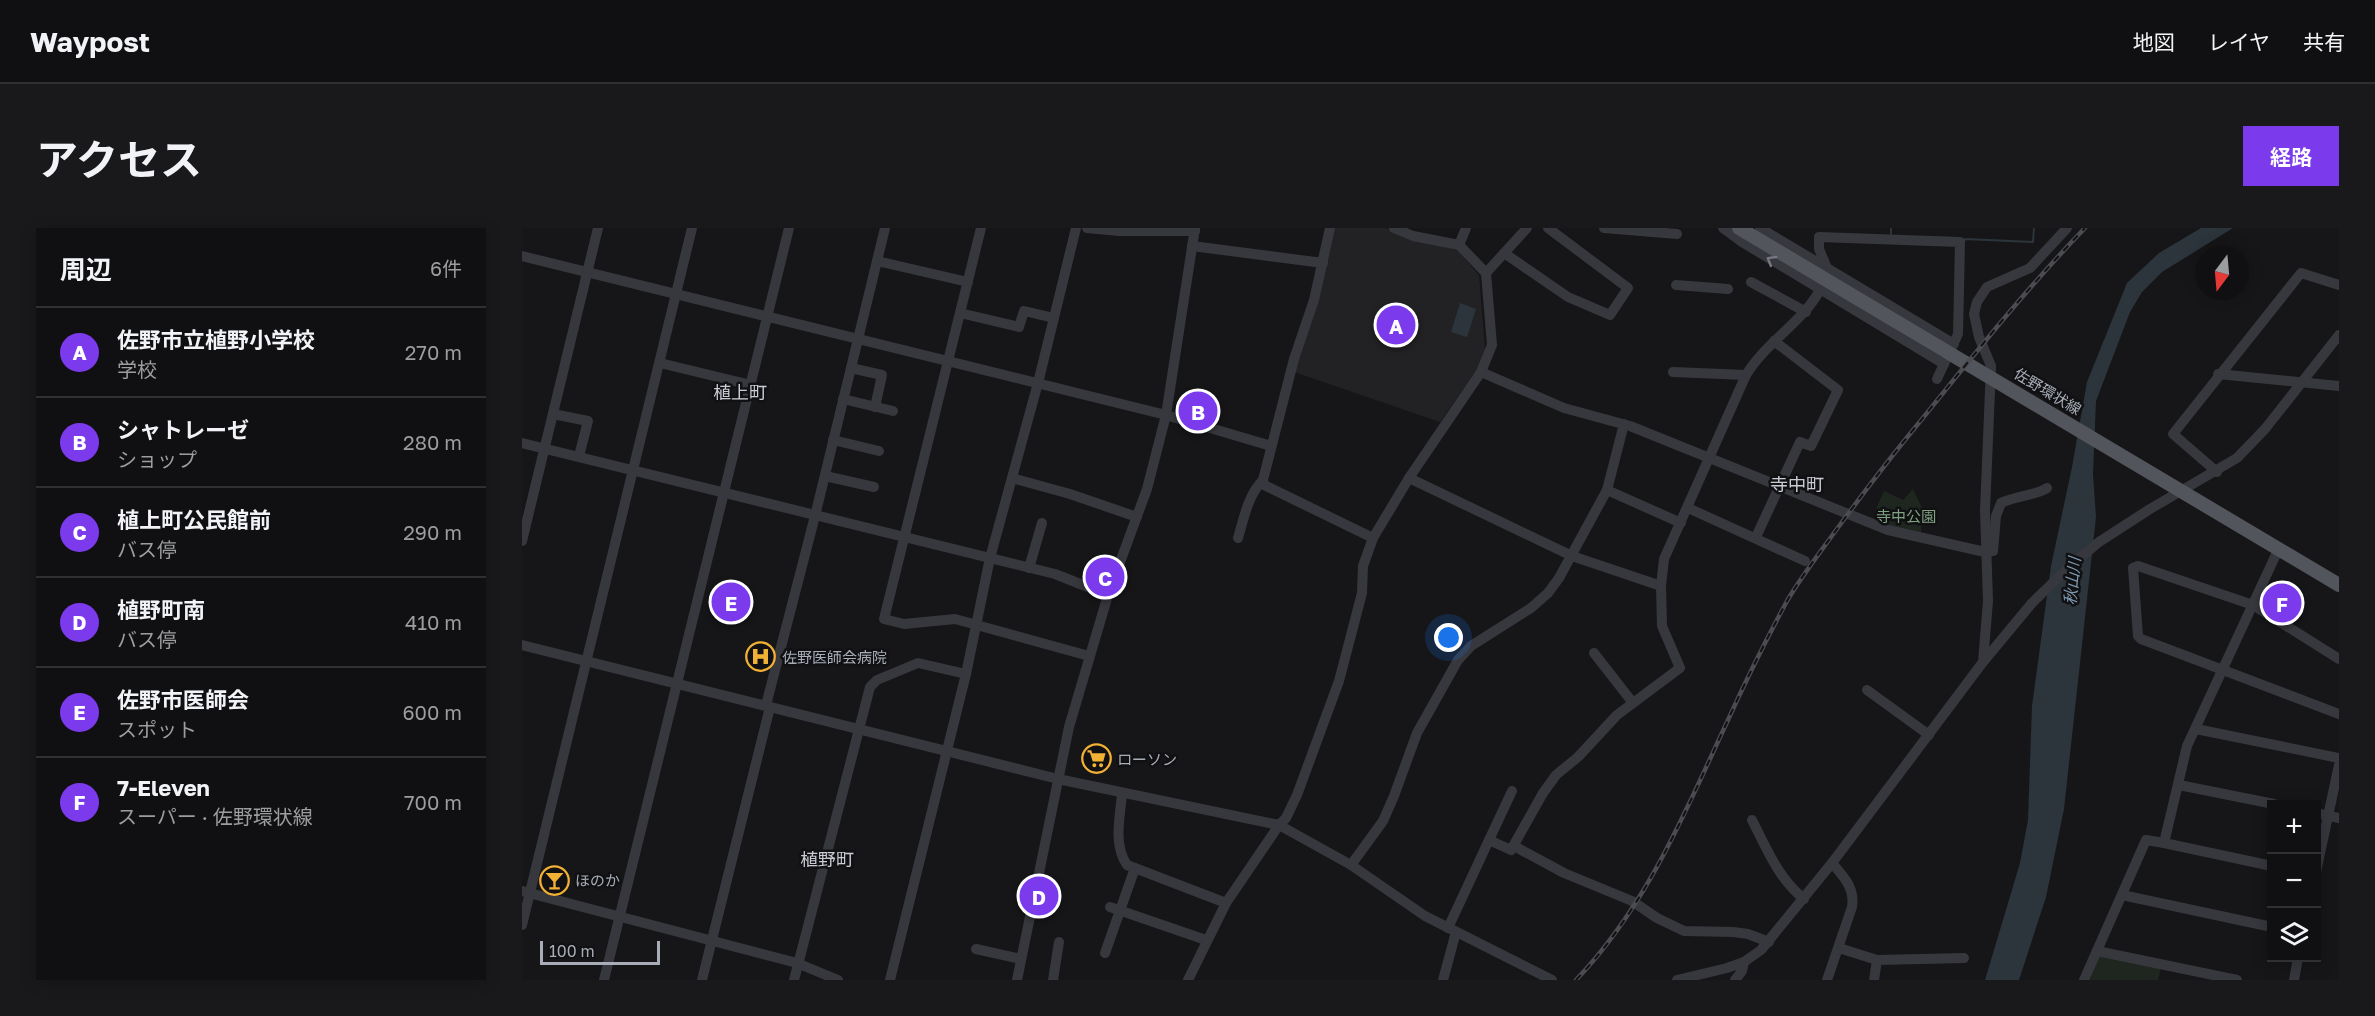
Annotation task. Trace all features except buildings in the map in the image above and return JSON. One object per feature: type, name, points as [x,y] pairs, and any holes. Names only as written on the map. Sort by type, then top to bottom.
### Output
[{"type":"main road","name":"佐野環状線","points":[[1739,228],[2136,462],[2339,585]]},
{"type":"street","points":[[522,541],[598,228]]},
{"type":"street","points":[[522,925],[526,892],[588,662],[692,228]]},
{"type":"street","points":[[604,980],[789,228]]},
{"type":"street","points":[[702,980],[885,228]]},
{"type":"street","points":[[981,228],[884,619],[904,624],[955,619],[1089,656]]},
{"type":"street","points":[[890,980],[966,674],[990,558],[1038,383],[1076,228]]},
{"type":"street","points":[[1017,980],[1069,727],[1108,595],[1147,489],[1166,415],[1195,229],[1119,231],[1087,228]]},
{"type":"street","points":[[1238,538],[1253,493],[1263,480],[1323,263],[1330,228]]},
{"type":"street","points":[[1188,980],[1226,903],[1286,818],[1297,795],[1339,681],[1362,593],[1363,566],[1373,538],[1409,478],[1481,372],[1492,345],[1486,273],[1459,245],[1413,236],[1394,228]]},
{"type":"street","points":[[1459,245],[1466,228]]},
{"type":"street","points":[[1486,273],[1527,228]]},
{"type":"street","points":[[1504,253],[1568,297],[1610,315],[1628,288],[1548,228]]},
{"type":"street","points":[[1604,228],[1677,234]]},
{"type":"street","points":[[1723,228],[1742,242],[1944,364]]},
{"type":"street","points":[[1761,228],[1954,344]]},
{"type":"street","points":[[1983,662],[1988,601],[1985,486],[1991,366],[1979,337],[1974,314],[1977,302],[1987,288],[2030,268],[2067,228]]},
{"type":"street","points":[[1827,268],[1819,249],[1819,237],[1960,242],[1958,334],[1937,379]]},
{"type":"street","points":[[1192,246],[1323,263]]},
{"type":"street","points":[[522,256],[1166,415],[1271,446]]},
{"type":"street","points":[[877,261],[968,282]]},
{"type":"street","points":[[2217,472],[2173,434],[2218,374],[2301,273],[2339,285]]},
{"type":"street","points":[[1751,282],[1806,312]]},
{"type":"street","points":[[1676,285],[1728,289]]},
{"type":"street","points":[[1489,840],[1511,850],[1551,781],[1578,757],[1617,715],[1680,668],[1662,626],[1661,586],[1664,559],[1746,375],[1753,363],[1806,312],[1820,290]]},
{"type":"street","points":[[960,313],[1019,327],[1024,310],[1054,318]]},
{"type":"street","points":[[1959,314],[1974,314]]},
{"type":"street","points":[[1677,980],[1744,962],[1769,942],[1832,863],[1983,662],[2032,603],[2068,568],[2118,529],[2217,472],[2244,452],[2339,335]]},
{"type":"street","points":[[1756,537],[1800,442],[1811,446],[1838,390],[1774,341]]},
{"type":"street","points":[[660,363],[751,385]]},
{"type":"street","points":[[851,368],[882,375],[875,407]]},
{"type":"street","points":[[1481,372],[1564,408],[1624,424],[1888,530],[1937,543],[1985,552],[1993,551],[1996,516],[2001,503],[2021,495],[2038,493],[2047,488]]},
{"type":"street","points":[[1673,372],[1746,375]]},
{"type":"street","points":[[2218,374],[2339,386]]},
{"type":"street","points":[[843,399],[893,411]]},
{"type":"street","points":[[553,414],[588,422],[579,456]]},
{"type":"street","points":[[1351,865],[1383,820],[1417,733],[1458,660],[1471,646],[1531,609],[1548,593],[1572,556],[1607,490],[1624,424]]},
{"type":"street","points":[[833,440],[879,451]]},
{"type":"street","points":[[522,443],[1055,574],[1108,595]]},
{"type":"street","points":[[825,476],[874,487]]},
{"type":"street","points":[[1011,478],[1070,494],[1137,517]]},
{"type":"street","points":[[1409,478],[1572,556],[1661,586]]},
{"type":"street","points":[[1263,480],[1264,485],[1373,538]]},
{"type":"street","points":[[1607,490],[1681,523]]},
{"type":"street","points":[[1688,508],[1805,561]]},
{"type":"street","points":[[1029,568],[1042,523]]},
{"type":"street","points":[[2164,843],[2187,746],[2279,548]]},
{"type":"street","points":[[2339,659],[2253,605],[2138,566],[2133,568],[2138,636],[2141,639],[2339,714]]},
{"type":"street","points":[[522,645],[1058,779],[1279,825],[1351,865],[1425,916],[1552,980]]},
{"type":"street","points":[[1594,653],[1633,703]]},
{"type":"street","points":[[794,980],[870,687],[877,680],[918,663],[966,674]]},
{"type":"street","points":[[1867,690],[1929,735]]},
{"type":"street","points":[[2196,729],[2339,758]]},
{"type":"street","points":[[2321,857],[2334,817],[2339,765]]},
{"type":"street","points":[[2179,785],[2267,803]]},
{"type":"street","points":[[1443,980],[1452,930],[1512,790]]},
{"type":"street","points":[[1122,794],[1119,842],[1121,857],[1127,865],[1226,903]]},
{"type":"street","points":[[1752,820],[1783,878],[1789,887],[1804,899]]},
{"type":"street","points":[[2084,980],[2146,840],[2267,865]]},
{"type":"street","points":[[1514,846],[1564,873],[1632,901],[1657,918],[1684,931],[1733,932],[1748,934],[1769,942]]},
{"type":"street","points":[[1827,980],[1852,907],[1854,894],[1845,878],[1832,863]]},
{"type":"street","points":[[1105,953],[1116,909],[1135,868]]},
{"type":"street","points":[[526,892],[797,963],[838,980]]},
{"type":"street","points":[[2122,895],[2267,926]]},
{"type":"street","points":[[1116,909],[1206,940]]},
{"type":"street","points":[[1053,980],[1059,942]]},
{"type":"street","points":[[1839,948],[1877,960],[1964,958]]},
{"type":"street","points":[[976,950],[1022,959]]},
{"type":"street","points":[[2097,951],[2237,980]]},
{"type":"street","points":[[1874,980],[1877,960]]},
{"type":"street","points":[[1735,980],[1742,971],[1744,962]]},
{"type":"street","points":[[2294,980],[2297,962]]},
{"type":"shaded area","points":[[1334,228],[1386,228],[1458,251],[1479,275],[1485,349],[1477,369],[1440,422],[1294,372]]},
{"type":"green space","name":"寺中公園","points":[[1913,489],[1922,508],[1921,536],[1887,528],[1876,509],[1884,491],[1903,500]]},
{"type":"green space","points":[[2100,955],[2161,968],[2158,980],[2090,980]]},
{"type":"water","name":"秋山川","points":[[2201,228],[2233,228],[2204,246],[2195,246],[2195,252],[2162,272],[2142,292],[2130,312],[2096,401],[2093,474],[2096,517],[2064,809],[2046,897],[2019,980],[1985,980],[2020,863],[2028,820],[2032,706],[2051,566],[2087,382],[2127,283],[2159,253]]},
{"type":"water","points":[[1460,303],[1476,309],[1467,337],[1451,332]]},
{"type":"waterway","points":[[1891,228],[1891,234]]},
{"type":"waterway","points":[[1964,242],[1965,239],[2033,242],[2034,228]]},
{"type":"railway","points":[[1576,980],[1624,921],[1644,889],[1680,823],[1756,660],[1787,601],[1804,575],[1875,478],[1958,374],[2085,228]]},
{"type":"place","name":"佐野市立植野小学校","points":[[1396,325]]},
{"type":"place","name":"シャトレーゼ","points":[[1198,411]]},
{"type":"place","name":"植上町公民館前","points":[[1105,577]]},
{"type":"place","name":"佐野市医師会","points":[[731,602]]},
{"type":"place","name":"7-Eleven","points":[[2282,603]]},
{"type":"place","name":"佐野医師会病院","points":[[761,657]]},
{"type":"place","name":"ローソン","points":[[1096,759]]},
{"type":"place","name":"ほのか","points":[[554,880]]},
{"type":"place","name":"植野町南","points":[[1039,896]]},
{"type":"district","name":"植上町","points":[[740,392]]},
{"type":"district","name":"寺中町","points":[[1797,484]]},
{"type":"district","name":"植野町","points":[[827,859]]}]
